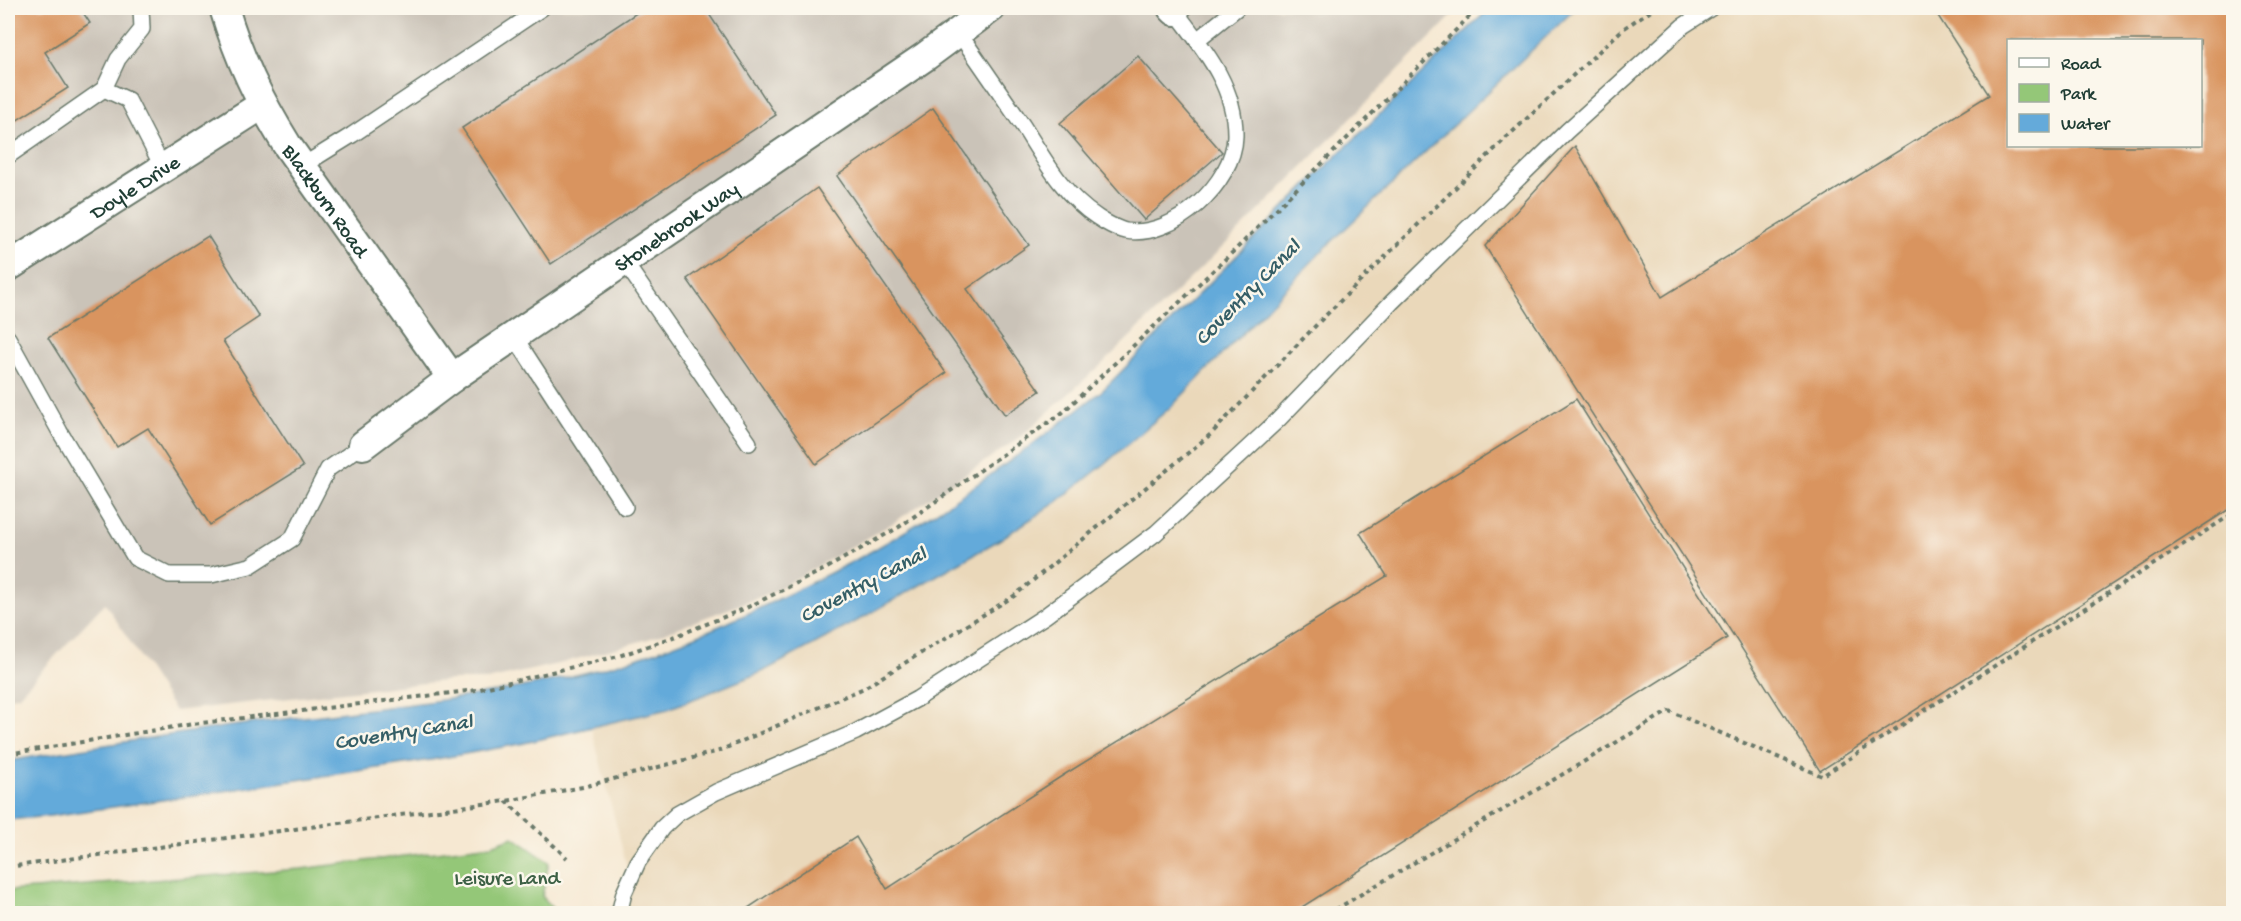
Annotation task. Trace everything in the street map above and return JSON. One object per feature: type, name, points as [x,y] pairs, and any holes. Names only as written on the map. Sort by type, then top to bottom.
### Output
[{"type":"street","name":"Blackburn Road","points":[[224,8],[242,60],[262,105],[302,166],[452,378]]},
{"type":"street","name":"Stonebrook Way","points":[[363,445],[452,378],[992,8]]},
{"type":"street","name":"Doyle Drive","points":[[8,267],[262,105]]},
{"type":"lane","points":[[8,156],[104,89],[118,59],[142,28],[141,8]]},
{"type":"lane","points":[[302,166],[542,8]]},
{"type":"lane","points":[[1197,40],[1237,8]]},
{"type":"lane","points":[[619,914],[624,893],[638,862],[662,828],[677,814],[716,792],[856,732],[917,699],[1045,616],[1156,533],[1278,420],[1391,303],[1567,131],[1683,26],[1711,8]]},
{"type":"lane","points":[[958,32],[1068,194],[1097,218],[1125,231],[1155,229],[1182,215],[1209,196],[1226,172],[1236,136],[1229,92],[1197,40],[1173,9]]},
{"type":"lane","points":[[104,89],[128,100],[163,168]]},
{"type":"lane","points":[[624,261],[749,443]]},
{"type":"lane","points":[[514,336],[625,507]]},
{"type":"lane","points":[[8,338],[60,432],[135,558],[169,575],[211,575],[250,566],[292,539],[328,469],[363,445]]},
{"type":"path","points":[[8,754],[193,724],[476,690],[610,658],[669,639],[746,608],[825,569],[899,527],[1062,413],[1235,249],[1478,8]]},
{"type":"path","points":[[8,867],[506,801],[583,787],[719,751],[864,688],[1014,596],[1211,434],[1322,319],[1506,138],[1623,29],[1654,8]]},
{"type":"path","points":[[1328,914],[1669,711],[1822,776],[2234,513]]},
{"type":"path","points":[[506,801],[567,858]]},
{"type":"shaded area","points":[[8,8],[1460,8],[1237,233],[1101,365],[1018,439],[893,523],[773,592],[648,639],[562,663],[487,680],[452,680],[175,711],[105,603],[18,696],[8,697]]},
{"type":"shaded area","points":[[1529,8],[2233,8],[2233,913],[619,913],[630,879],[584,698],[1005,502]]},
{"type":"green space","name":"Leisure Land","points":[[513,837],[549,862],[542,896],[556,913],[8,913],[8,891],[301,869],[492,845]]},
{"type":"water","name":"Coventry Canal","points":[[1490,8],[1576,8],[1320,253],[1173,405],[1106,463],[1057,502],[999,540],[850,625],[762,672],[668,709],[520,744],[431,760],[190,796],[8,820],[8,761],[210,729],[456,698],[590,672],[653,652],[733,620],[860,557],[960,496],[1103,390],[1323,169]]},
{"type":"building","points":[[8,8],[80,8],[90,23],[45,52],[68,88],[8,126]]},
{"type":"building","points":[[644,8],[705,8],[776,115],[551,264],[462,128]]},
{"type":"building","points":[[1933,8],[2234,8],[2234,506],[1820,771],[1485,246],[1575,146],[1662,297],[1989,95]]},
{"type":"building","points":[[1138,56],[1222,152],[1144,220],[1060,123]]},
{"type":"building","points":[[933,108],[1029,245],[967,289],[1040,391],[1005,415],[837,176]]},
{"type":"building","points":[[817,188],[946,373],[816,464],[687,279]]},
{"type":"building","points":[[208,236],[259,317],[223,341],[303,467],[210,525],[148,428],[117,447],[48,338]]},
{"type":"building","points":[[1576,399],[1727,638],[1291,914],[739,914],[856,837],[887,889],[1062,776],[1387,576],[1360,533]]}]
